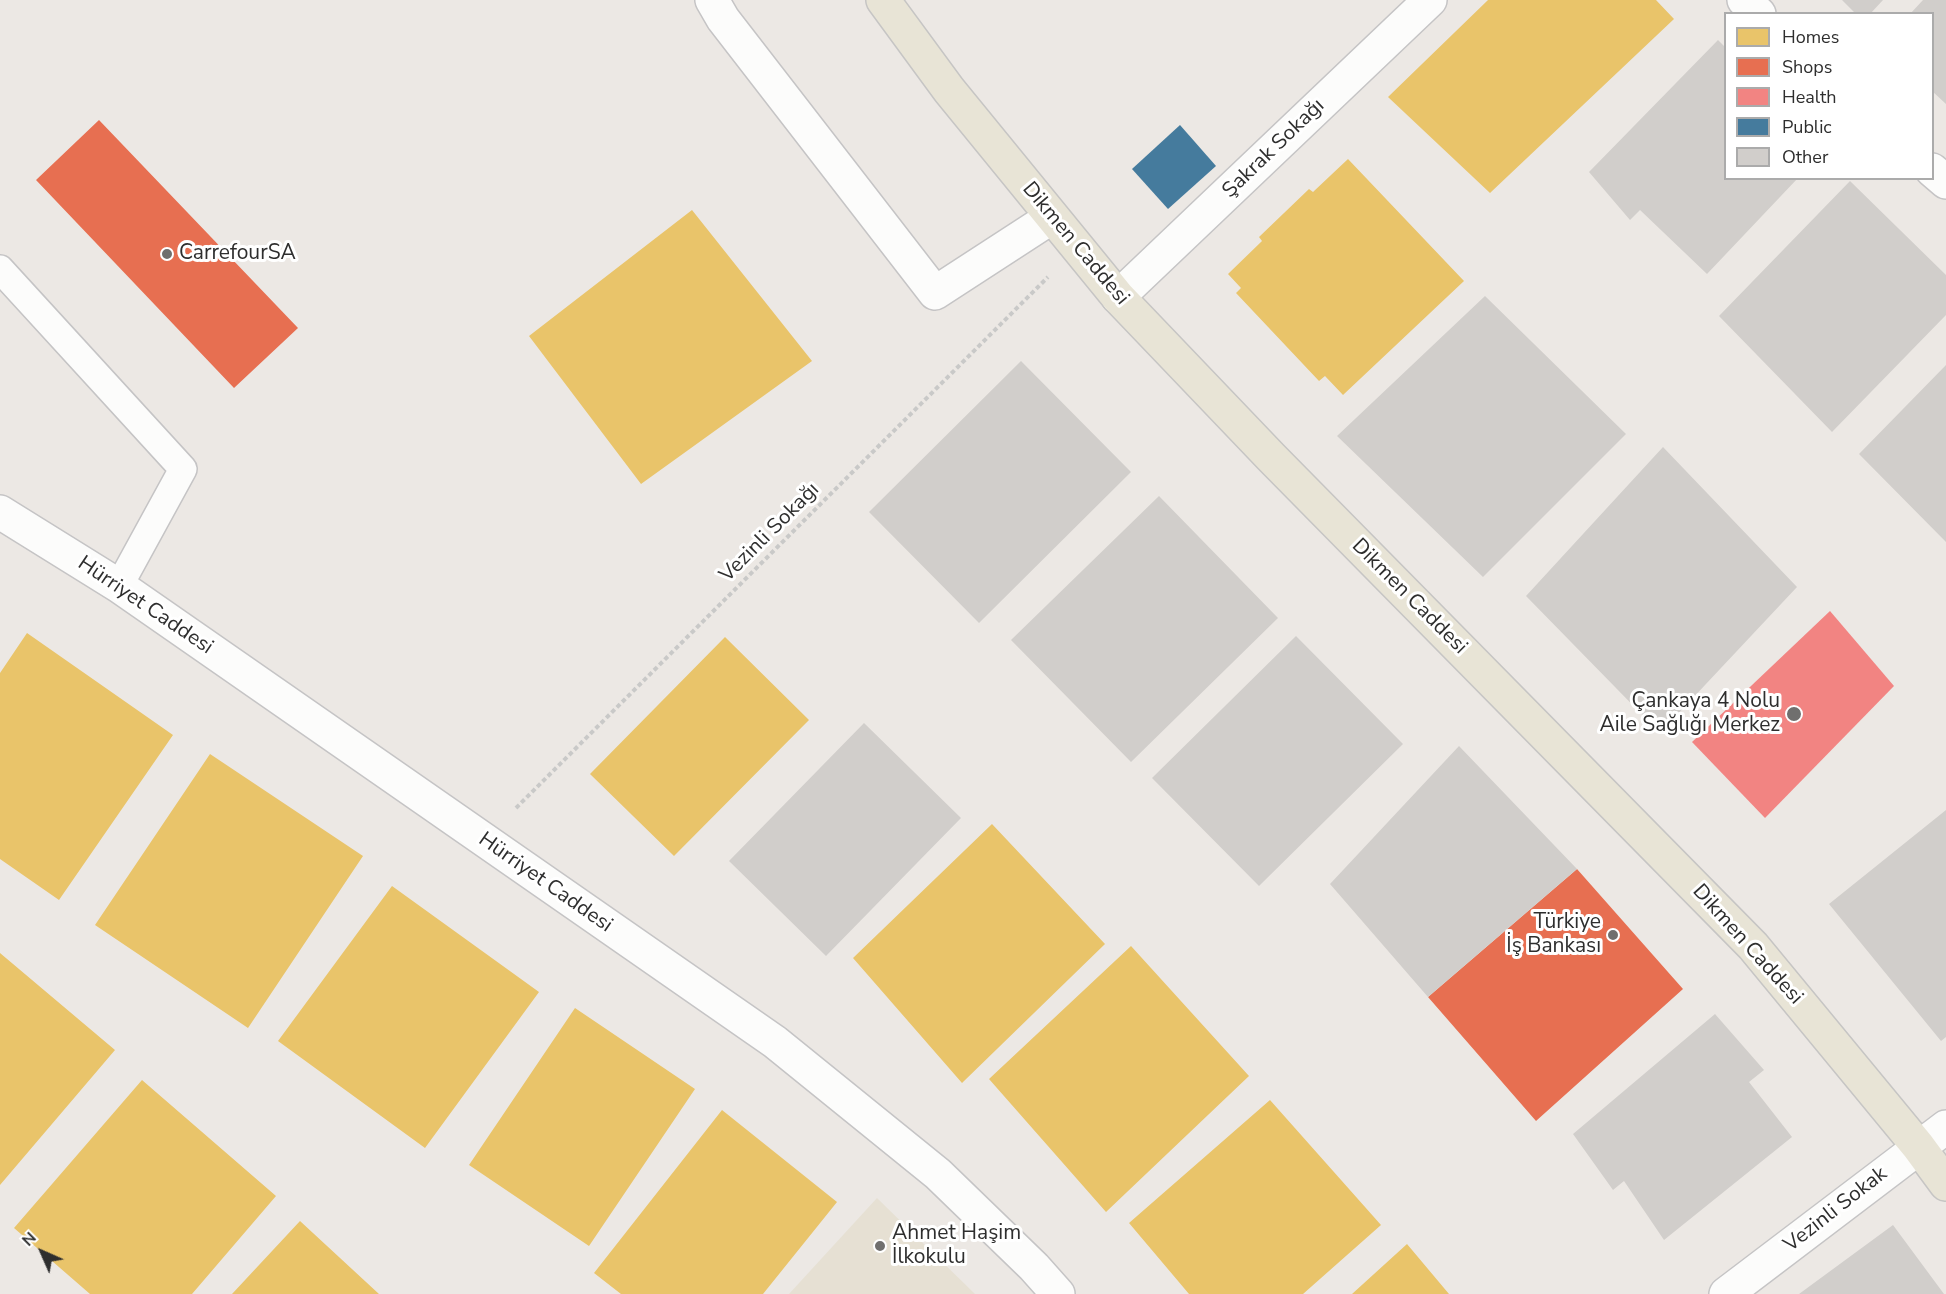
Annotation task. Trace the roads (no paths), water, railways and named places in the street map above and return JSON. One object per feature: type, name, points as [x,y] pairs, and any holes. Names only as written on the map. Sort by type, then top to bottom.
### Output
[{"type":"main road","name":"Dikmen Caddesi","points":[[883,0],[949,90],[1118,297],[1271,457],[1753,946],[1918,1146],[1946,1184]]},
{"type":"street","points":[[712,0],[723,19],[935,293],[1053,217]]},
{"type":"street","name":"Şakrak Sokağı","points":[[1118,297],[1430,0]]},
{"type":"street","points":[[1744,0],[1756,12]]},
{"type":"street","points":[[1934,172],[1946,182]]},
{"type":"street","name":"Hürriyet Caddesi","points":[[0,512],[119,586],[775,1042],[938,1174],[1034,1267],[1058,1294]]},
{"type":"street","name":"Vezinli Sokak","points":[[1726,1294],[1946,1127]]},
{"type":"lane","points":[[0,269],[183,469],[119,586]]},
{"type":"place","name":"CarrefourSA","points":[[167,254]]},
{"type":"place","name":"Çankaya 4 Nolu Aile Sağlığı Merkez","points":[[1794,714]]},
{"type":"place","name":"Türkiye İş Bankası","points":[[1613,935]]},
{"type":"place","name":"Ahmet Haşim İlkokulu","points":[[880,1246]]}]
